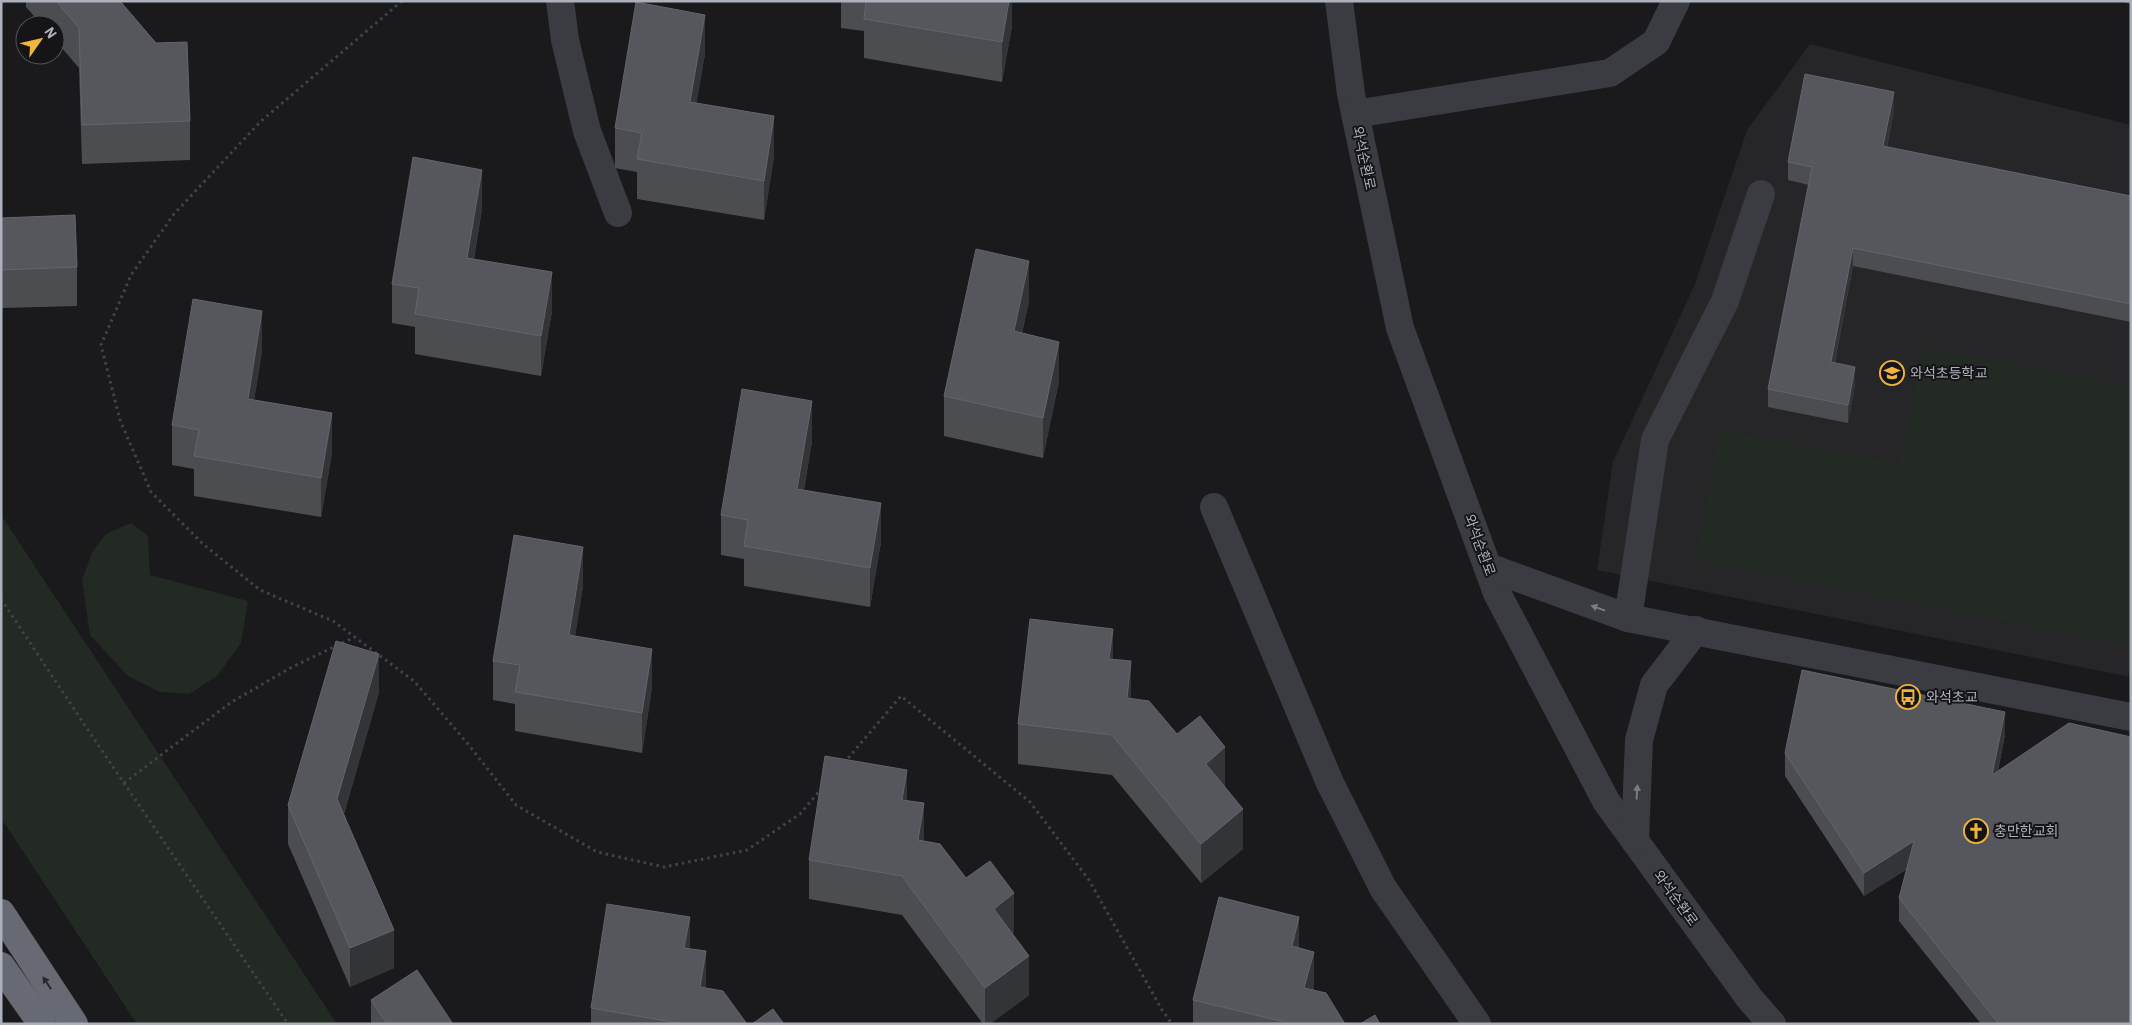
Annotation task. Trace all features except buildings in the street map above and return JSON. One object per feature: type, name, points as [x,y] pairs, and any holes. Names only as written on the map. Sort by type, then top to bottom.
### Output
[{"type":"highway","points":[[1,913],[74,1024]]},
{"type":"highway","points":[[1,966],[42,1024]]},
{"type":"street","points":[[560,1],[565,40],[587,131],[618,213]]},
{"type":"street","name":"와석순환로","points":[[1339,1],[1355,114],[1400,328],[1497,593],[1606,801],[1750,999],[1772,1024]]},
{"type":"street","points":[[1355,114],[1610,73],[1656,42],[1676,1]]},
{"type":"street","points":[[1628,618],[1655,440],[1725,301],[1761,194]]},
{"type":"street","points":[[1214,507],[1330,783],[1383,888],[1477,1024]]},
{"type":"street","points":[[1488,567],[1628,618],[2131,717]]},
{"type":"street","points":[[1635,841],[1639,740],[1654,685],[1696,630]]},
{"type":"path","points":[[402,1],[260,122],[174,214],[130,275],[101,345],[120,420],[151,492],[203,544],[260,590],[333,621],[414,680],[516,805],[598,852],[664,867],[747,850],[800,814],[825,785]]},
{"type":"path","points":[[1,599],[288,1024]]},
{"type":"path","points":[[124,783],[230,703],[292,667],[355,636]]},
{"type":"path","points":[[838,770],[900,696],[1030,802],[1090,880],[1162,1010],[1172,1024]]},
{"type":"shaded area","name":"와석초등학교","points":[[1810,44],[2131,125],[2131,677],[1597,570],[1613,462],[1695,284],[1747,130]]},
{"type":"shaded area","points":[[1923,347],[2131,386],[2131,645],[1695,560],[1720,430],[1899,464]]},
{"type":"shaded area","points":[[1,515],[337,1024],[137,1024],[1,818]]},
{"type":"shaded area","points":[[131,523],[148,536],[150,575],[248,601],[241,643],[217,676],[189,694],[160,692],[128,676],[90,635],[82,579],[93,551],[106,534]]},
{"type":"place","name":"와석초등학교","points":[[1892,373]]},
{"type":"place","name":"와석초교","points":[[1908,697]]},
{"type":"place","name":"충만한교회","points":[[1976,831]]}]
